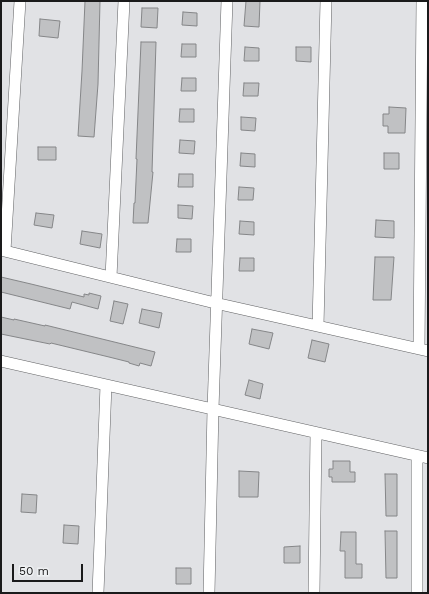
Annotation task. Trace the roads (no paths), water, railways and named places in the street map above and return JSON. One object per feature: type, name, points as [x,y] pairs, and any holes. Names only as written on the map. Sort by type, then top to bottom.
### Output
[{"type":"street","points":[[20,1],[3,251],[217,303],[424,350],[422,1]]},
{"type":"street","points":[[111,277],[124,1]]},
{"type":"street","points":[[209,593],[213,410],[227,1]]},
{"type":"street","points":[[318,326],[326,1]]},
{"type":"street","points":[[1,361],[423,457],[417,593]]},
{"type":"street","points":[[98,593],[106,385]]},
{"type":"street","points":[[314,593],[316,433]]}]
